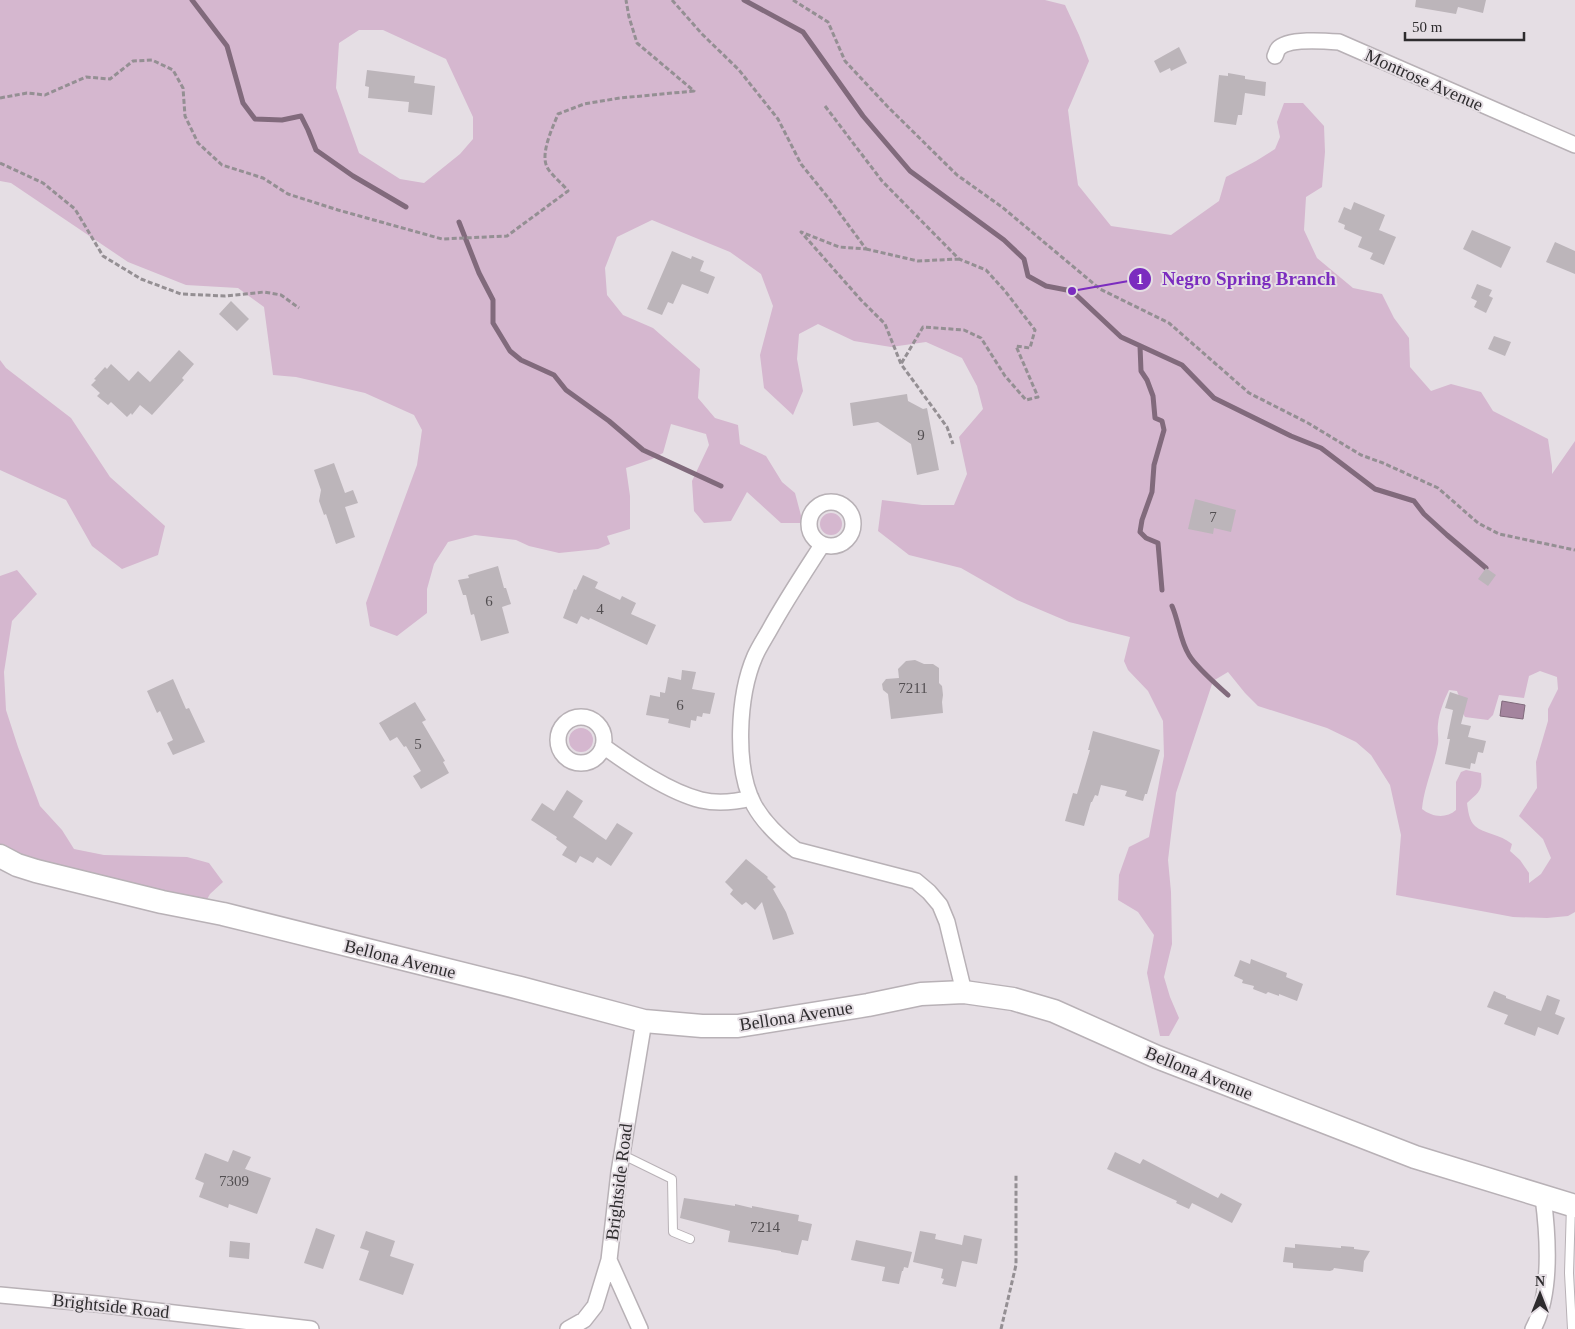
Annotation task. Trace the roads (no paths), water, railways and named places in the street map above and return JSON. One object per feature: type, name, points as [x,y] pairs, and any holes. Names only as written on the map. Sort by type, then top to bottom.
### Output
[{"type":"main road","name":"Bellona Avenue","points":[[0,856],[36,871],[162,902],[223,914],[644,1021],[702,1026],[738,1026],[868,1005],[921,994],[964,992],[1013,999],[1054,1011],[1157,1058],[1416,1157],[1573,1205]]},
{"type":"street","name":"Montrose Avenue","points":[[1275,56],[1277,49],[1294,42],[1339,42],[1575,145]]},
{"type":"street","points":[[822,545],[782,606],[755,655],[745,685],[740,719],[746,786],[754,806],[766,822],[780,838],[796,850],[916,881],[929,892],[940,905],[947,922],[964,992]]},
{"type":"street","points":[[603,746],[628,764],[688,796],[717,802],[732,802],[751,798]]},
{"type":"street","name":"Brightside Road","points":[[568,1329],[584,1320],[595,1306],[609,1260],[621,1154],[644,1021]]},
{"type":"street","points":[[1533,1329],[1541,1307],[1547,1277],[1546,1216],[1543,1196]]},
{"type":"street","points":[[609,1260],[640,1329]]},
{"type":"street","name":"Brightside Road","points":[[0,1295],[109,1305],[311,1329]]},
{"type":"lane","points":[[621,1154],[672,1179],[673,1232],[690,1239]]},
{"type":"lane","points":[[1572,1329],[1569,1273],[1573,1205]]},
{"type":"waterway","points":[[192,0],[227,46],[243,103],[255,119],[282,120],[301,116],[316,150],[353,176],[406,207]]},
{"type":"waterway","points":[[744,0],[803,32],[863,116],[910,171],[1004,240],[1024,259],[1028,276],[1046,286],[1072,291],[1121,337],[1182,365],[1214,398],[1291,436],[1321,448],[1375,489],[1414,501],[1424,514],[1486,568]]},
{"type":"waterway","points":[[459,222],[479,273],[493,300],[493,323],[510,351],[521,360],[554,375],[566,390],[609,421],[643,450],[721,486]]},
{"type":"waterway","points":[[1140,346],[1141,371],[1147,380],[1153,396],[1155,418],[1162,421],[1164,430],[1154,465],[1152,492],[1142,520],[1140,532],[1146,538],[1158,543],[1162,590]]},
{"type":"waterway","points":[[1172,606],[1184,644],[1192,660],[1228,695]]},
{"type":"place","name":"Negro Spring Branch","points":[[1072,291]]}]
